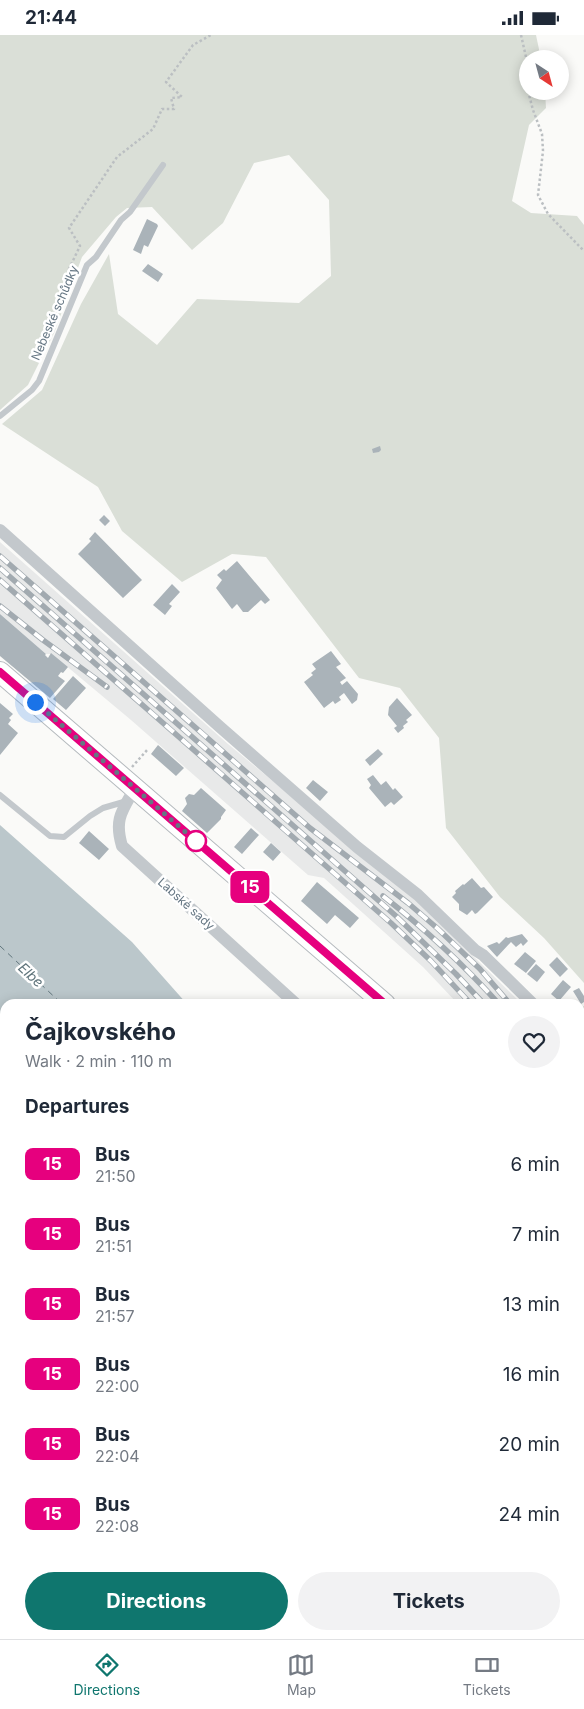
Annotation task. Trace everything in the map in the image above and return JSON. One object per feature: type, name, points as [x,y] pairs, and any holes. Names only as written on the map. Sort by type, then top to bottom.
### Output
[{"type":"main road","points":[[0,672],[129,789],[379,999]]},
{"type":"street","points":[[0,530],[357,847],[418,895],[528,999]]},
{"type":"street","name":"Labské sady","points":[[129,789],[120,816],[118,831],[122,846],[290,999]]},
{"type":"lane","name":"Nebeské schůdky","points":[[0,416],[32,390],[39,381],[87,265],[96,257],[163,165]]},
{"type":"lane","points":[[0,795],[50,837],[64,837],[90,815],[103,809],[129,789]]},
{"type":"path","points":[[83,275],[69,269],[80,245],[69,228],[117,157],[153,129],[162,109],[174,109],[171,99],[182,97],[166,82],[193,45],[211,35]]},
{"type":"path","points":[[521,35],[524,50]]},
{"type":"path","points":[[531,100],[542,134],[543,151],[538,195],[548,214],[584,251]]},
{"type":"path","points":[[129,789],[148,749]]},
{"type":"shaded area","points":[[0,35],[536,35],[539,50],[519,50],[519,100],[546,100],[546,108],[529,125],[512,201],[531,213],[577,216],[584,225],[584,983],[544,938],[500,897],[446,828],[439,738],[400,688],[359,678],[266,557],[232,554],[182,582],[122,531],[98,487],[2,424],[42,390],[81,304],[109,254],[118,314],[157,345],[197,299],[299,303],[331,276],[329,200],[289,155],[254,163],[223,223],[192,250],[152,207],[127,208],[116,217],[82,257],[54,333],[28,385],[0,410]]},
{"type":"shaded area","points":[[0,542],[228,744],[414,898],[517,999],[453,999],[423,967],[324,878],[308,875],[131,720],[52,654],[46,654],[0,614]]},
{"type":"water","name":"Elbe","points":[[0,825],[132,942],[183,999],[0,999]]},
{"type":"building","points":[[147,219],[158,226],[148,247],[144,245],[141,254],[133,250]]},
{"type":"building","points":[[148,264],[163,274],[158,282],[142,271]]},
{"type":"building","points":[[380,446],[381,450],[379,452],[373,453],[372,449]]},
{"type":"building","points":[[104,515],[110,521],[105,526],[99,520]]},
{"type":"building","points":[[95,532],[142,580],[123,598],[78,554],[91,541],[89,539]]},
{"type":"building","points":[[237,561],[270,600],[265,604],[261,600],[248,612],[243,612],[237,604],[232,609],[216,588],[222,580],[217,575],[224,569],[226,571]]},
{"type":"building","points":[[172,584],[180,592],[169,604],[172,606],[165,615],[153,605]]},
{"type":"building","points":[[0,614],[46,654],[48,658],[51,653],[68,667],[58,676],[65,681],[50,698],[0,656]]},
{"type":"building","points":[[331,651],[341,664],[336,667],[346,678],[340,682],[342,685],[347,681],[358,694],[357,700],[352,704],[344,693],[339,697],[341,700],[335,704],[333,701],[324,708],[304,682],[313,675],[311,673],[316,669],[312,664]]},
{"type":"building","points":[[73,676],[86,688],[66,710],[53,699]]},
{"type":"building","points":[[397,698],[412,715],[406,720],[408,722],[403,726],[404,728],[398,733],[394,728],[397,726],[388,715],[389,707]]},
{"type":"building","points":[[0,703],[13,714],[9,718],[11,720],[8,724],[18,733],[0,755]]},
{"type":"building","points":[[158,745],[184,768],[176,776],[151,754]]},
{"type":"building","points":[[378,749],[383,754],[370,766],[365,760]]},
{"type":"building","points":[[373,775],[381,785],[386,781],[393,790],[395,788],[403,797],[394,805],[391,802],[385,807],[369,788],[371,785],[367,779]]},
{"type":"building","points":[[313,780],[328,792],[320,801],[306,788]]},
{"type":"building","points":[[201,788],[226,810],[221,819],[207,833],[182,811],[187,804],[185,798],[189,794],[194,795]]},
{"type":"building","points":[[251,828],[259,835],[242,854],[234,847]]},
{"type":"building","points":[[89,831],[109,849],[99,860],[79,843]]},
{"type":"building","points":[[271,843],[281,852],[273,861],[263,852]]},
{"type":"building","points":[[472,878],[493,897],[477,913],[475,914],[472,910],[467,915],[459,910],[459,904],[452,897],[456,893],[455,891]]},
{"type":"building","points":[[317,882],[359,918],[350,928],[335,915],[327,924],[301,901]]},
{"type":"building","points":[[522,934],[528,941],[523,946],[521,943],[516,947],[511,942],[497,957],[487,946],[497,942],[499,944],[506,937]]},
{"type":"building","points":[[525,952],[536,961],[526,973],[514,964]]},
{"type":"building","points":[[557,957],[568,969],[560,977],[549,965]]},
{"type":"building","points":[[536,964],[545,972],[537,982],[527,974]]},
{"type":"building","points":[[563,980],[571,987],[561,999],[557,999],[551,994]]},
{"type":"building","points":[[579,988],[584,999],[578,999],[573,991]]},
{"type":"ferry route","points":[[0,946],[57,999]]},
{"type":"railway","points":[[0,556],[310,828],[408,903],[437,928],[480,969],[506,999]]},
{"type":"railway","points":[[0,568],[396,916],[479,999]]},
{"type":"railway","points":[[0,580],[391,923],[431,961],[466,999]]},
{"type":"railway","points":[[0,606],[107,687]]},
{"type":"railway","points":[[383,896],[443,947],[494,999]]},
{"type":"bus line","name":"15","points":[[0,672],[379,999]]},
{"type":"route","points":[[35,702],[196,841]]}]
